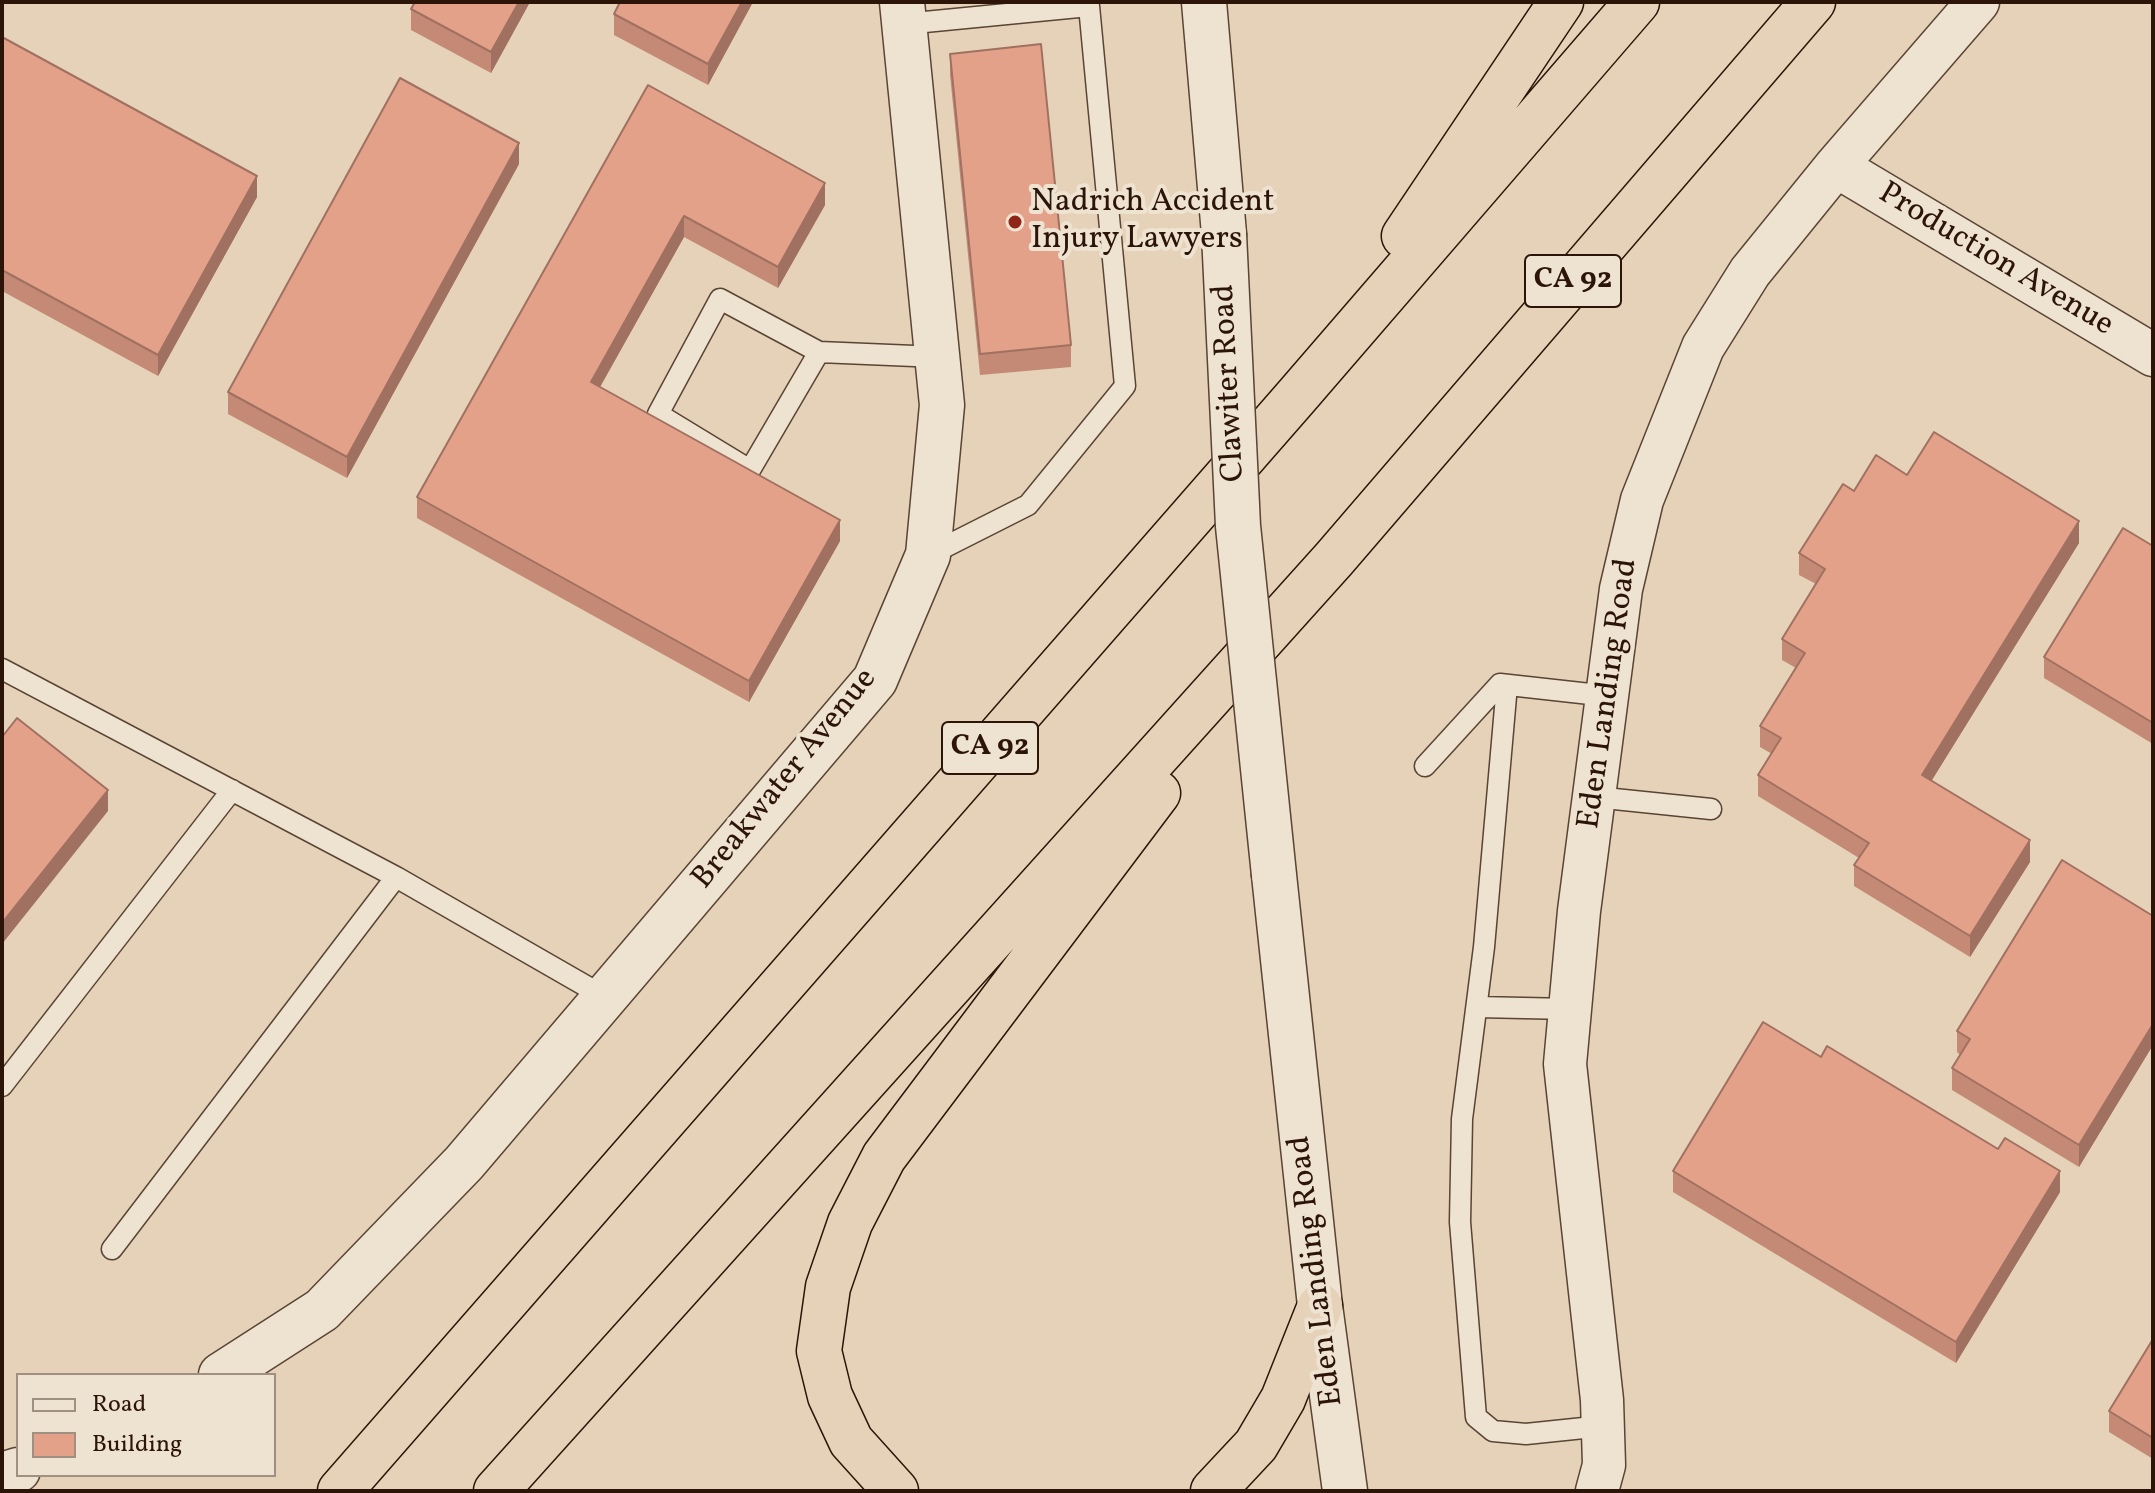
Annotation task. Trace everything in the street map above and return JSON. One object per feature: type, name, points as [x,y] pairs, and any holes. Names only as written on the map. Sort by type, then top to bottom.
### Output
[{"type":"highway","points":[[1296,397],[1561,2]]},
{"type":"highway","name":"CA 92","points":[[340,1491],[1637,2]]},
{"type":"highway","name":"CA 92","points":[[496,1491],[1334,559],[1813,2]]},
{"type":"highway","points":[[896,1491],[851,1441],[830,1396],[819,1351],[828,1287],[850,1223],[884,1157],[1334,559]]},
{"type":"highway","points":[[1213,1491],[1256,1445],[1277,1410],[1320,1306]]},
{"type":"street","name":"Clawiter Road","points":[[1204,2],[1224,234],[1238,526]]},
{"type":"street","name":"Eden Landing Road","points":[[1597,1491],[1604,1465],[1603,1426],[1565,1064],[1579,911],[1621,589],[1642,500],[1697,360],[1750,272],[1836,166],[1978,2]]},
{"type":"street","name":"Breakwater Avenue","points":[[224,1373],[322,1310],[464,1163],[875,680],[928,555],[942,405],[903,13]]},
{"type":"street","name":"Production Avenue","points":[[1836,166],[2153,355]]},
{"type":"street","name":"Eden Landing Road","points":[[1238,526],[1320,1306],[1345,1491]]},
{"type":"lane","points":[[903,13],[1089,6],[1125,386],[1028,505],[928,555]]},
{"type":"lane","points":[[819,352],[750,470],[658,414],[720,299],[819,352],[938,357]]},
{"type":"lane","points":[[2,669],[396,877],[605,997]]},
{"type":"lane","points":[[1425,766],[1500,684],[1608,696]]},
{"type":"lane","points":[[1507,685],[1496,828],[1462,1119],[1460,1222],[1476,1417],[1493,1431],[1526,1434],[1603,1426]]},
{"type":"lane","points":[[2,1086],[232,790]]},
{"type":"lane","points":[[1595,797],[1711,809]]},
{"type":"lane","points":[[112,1249],[396,877]]},
{"type":"lane","points":[[1477,1007],[1570,1009]]},
{"type":"building","points":[[415,2],[519,2],[491,52],[411,9]]},
{"type":"building","points":[[620,2],[742,2],[708,64],[614,14]]},
{"type":"building","points":[[2,37],[257,176],[158,355],[2,270]]},
{"type":"building","points":[[1041,44],[1071,345],[980,354],[950,54]]},
{"type":"building","points":[[400,78],[519,143],[347,457],[228,392]]},
{"type":"building","points":[[648,85],[825,183],[778,267],[684,216],[591,382],[840,520],[749,681],[417,497]]},
{"type":"building","points":[[1934,432],[2079,521],[1922,775],[2030,840],[1970,936],[1854,865],[1869,843],[1758,775],[1781,738],[1760,726],[1805,653],[1782,639],[1825,569],[1799,553],[1843,484],[1854,491],[1876,455],[1907,475]]},
{"type":"building","points":[[2123,528],[2153,546],[2153,723],[2044,657]]},
{"type":"building","points":[[17,718],[108,790],[2,923],[2,737]]},
{"type":"building","points":[[2062,860],[2153,916],[2153,1024],[2079,1145],[1952,1068],[1970,1039],[1957,1031]]},
{"type":"building","points":[[1763,1022],[1821,1057],[1827,1046],[1998,1149],[2005,1138],[2060,1171],[1956,1342],[1673,1171]]},
{"type":"building","points":[[2153,1339],[2153,1438],[2109,1411]]},
{"type":"place","name":"Nadrich Accident Injury Lawyers","points":[[1015,222]]}]
